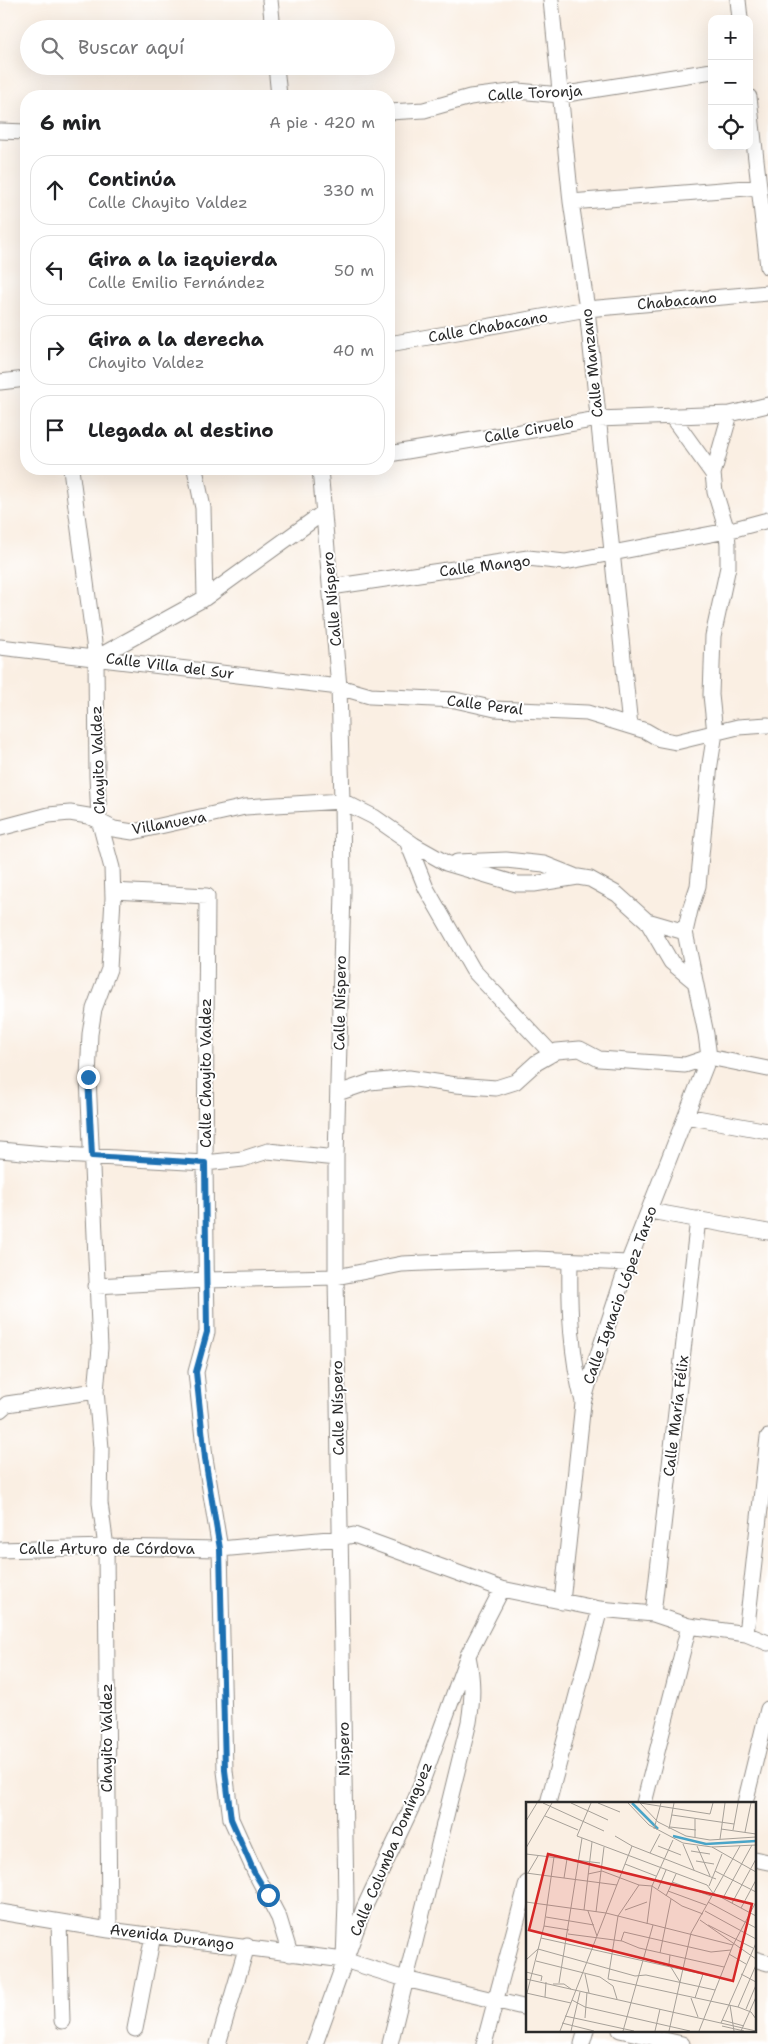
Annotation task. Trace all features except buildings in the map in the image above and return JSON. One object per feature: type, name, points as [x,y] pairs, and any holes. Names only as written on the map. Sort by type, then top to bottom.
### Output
[{"type":"street","points":[[270,0],[271,20]]},
{"type":"street","name":"Calle Manzano","points":[[551,0],[571,202],[587,309],[630,726]]},
{"type":"street","points":[[738,0],[740,15]]},
{"type":"street","name":"Calle Toronja","points":[[395,112],[424,110],[470,97],[518,91],[560,94],[708,72]]},
{"type":"street","points":[[277,75],[278,90]]},
{"type":"street","points":[[750,105],[768,267]]},
{"type":"street","points":[[0,131],[20,132]]},
{"type":"street","points":[[571,202],[759,186]]},
{"type":"street","name":"Chabacano","points":[[587,309],[768,293]]},
{"type":"street","name":"Calle Chabacano","points":[[395,343],[587,309]]},
{"type":"street","points":[[0,382],[20,380]]},
{"type":"street","name":"Calle Ciruelo","points":[[395,453],[598,419],[730,414],[768,405]]},
{"type":"street","points":[[709,1057],[685,932],[698,886],[710,764],[715,733],[712,695],[713,636],[728,566],[727,531],[715,492],[713,474],[730,414]]},
{"type":"street","points":[[672,417],[713,474]]},
{"type":"street","name":"Chayito Valdez","points":[[73,475],[96,658],[99,820],[112,868],[113,891],[109,969],[94,1009],[90,1034],[88,1077],[92,1156]]},
{"type":"street","points":[[196,475],[203,508],[205,598]]},
{"type":"street","name":"Calle Níspero","points":[[321,475],[339,687],[342,801],[343,891],[336,1158],[340,1538]]},
{"type":"street","points":[[96,658],[205,598],[324,512]]},
{"type":"street","name":"Calle Mango","points":[[331,587],[528,558],[565,562],[612,555],[727,531],[768,520]]},
{"type":"street","name":"Calle Villa del Sur","points":[[0,647],[339,687]]},
{"type":"street","name":"Calle Peral","points":[[339,687],[370,696],[455,700],[495,709],[587,713],[646,731],[660,739],[676,742],[738,727],[768,724]]},
{"type":"street","points":[[342,801],[374,817],[407,841],[446,862],[516,884],[534,884],[578,877]]},
{"type":"street","name":"Villanueva","points":[[0,828],[49,815],[70,813],[99,820],[114,830],[133,832],[244,807],[342,801]]},
{"type":"street","points":[[407,841],[426,888],[473,970],[552,1054]]},
{"type":"street","points":[[446,862],[506,860],[544,864],[578,877],[590,879],[617,894],[647,921],[671,962],[695,982]]},
{"type":"street","name":"Calle Chayito Valdez","points":[[113,891],[207,896],[205,1163],[207,1332],[196,1372],[205,1458],[220,1549],[225,1770],[231,1819],[254,1872],[280,1918],[290,1954]]},
{"type":"street","points":[[647,921],[685,932]]},
{"type":"street","points":[[338,1094],[370,1082],[409,1078],[456,1085],[496,1088],[516,1082],[536,1063],[556,1051],[580,1049],[599,1059],[685,1065],[709,1057],[768,1068]]},
{"type":"street","name":"Calle Ignacio López Tarso","points":[[562,1602],[584,1403],[588,1382],[628,1263],[709,1057]]},
{"type":"street","points":[[686,1116],[768,1131]]},
{"type":"street","points":[[0,1150],[205,1163],[243,1159],[268,1151],[336,1158]]},
{"type":"street","points":[[92,1156],[100,1348],[96,1391],[102,1448],[100,1503],[106,1546]]},
{"type":"street","points":[[650,1211],[698,1218],[768,1232]]},
{"type":"street","name":"Calle María Félix","points":[[653,1614],[698,1218]]},
{"type":"street","points":[[96,1286],[206,1280],[336,1278],[402,1264],[536,1259],[570,1262],[628,1263]]},
{"type":"street","points":[[570,1262],[569,1312],[572,1350],[576,1377],[584,1403]]},
{"type":"street","points":[[0,1410],[7,1404],[96,1391]]},
{"type":"street","points":[[746,1634],[768,1437]]},
{"type":"street","name":"Calle Arturo de Córdova","points":[[0,1550],[106,1546],[220,1549],[354,1536],[502,1589],[600,1609],[653,1614],[689,1626],[746,1634],[768,1643]]},
{"type":"street","name":"Níspero","points":[[340,1538],[346,1901],[344,1960]]},
{"type":"street","name":"Chayito Valdez","points":[[106,1546],[109,1930]]},
{"type":"street","name":"Calle Columba Domínguez","points":[[315,2044],[364,1908],[416,1798],[468,1655],[502,1589]]},
{"type":"street","points":[[548,1802],[600,1609]]},
{"type":"street","points":[[644,1802],[689,1626]]},
{"type":"street","name":"Calle Columba Domínguez","points":[[390,2044],[469,1722],[473,1688],[468,1655]]},
{"type":"street","points":[[745,1802],[762,1757],[768,1709]]},
{"type":"street","points":[[484,2044],[526,1888]]},
{"type":"street","name":"Avenida Durango","points":[[0,1912],[109,1930],[247,1946],[290,1954],[344,1960],[405,1979],[526,2008]]},
{"type":"street","points":[[60,1922],[62,2021]]},
{"type":"street","points":[[135,2029],[153,1935]]},
{"type":"street","points":[[218,2044],[247,1946]]},
{"type":"street","points":[[629,2032],[681,2044]]},
{"type":"route","points":[[88,1077],[92,1156],[205,1163],[207,1332],[196,1372],[205,1458],[220,1549],[225,1770],[231,1819],[254,1872],[268,1895]]}]
